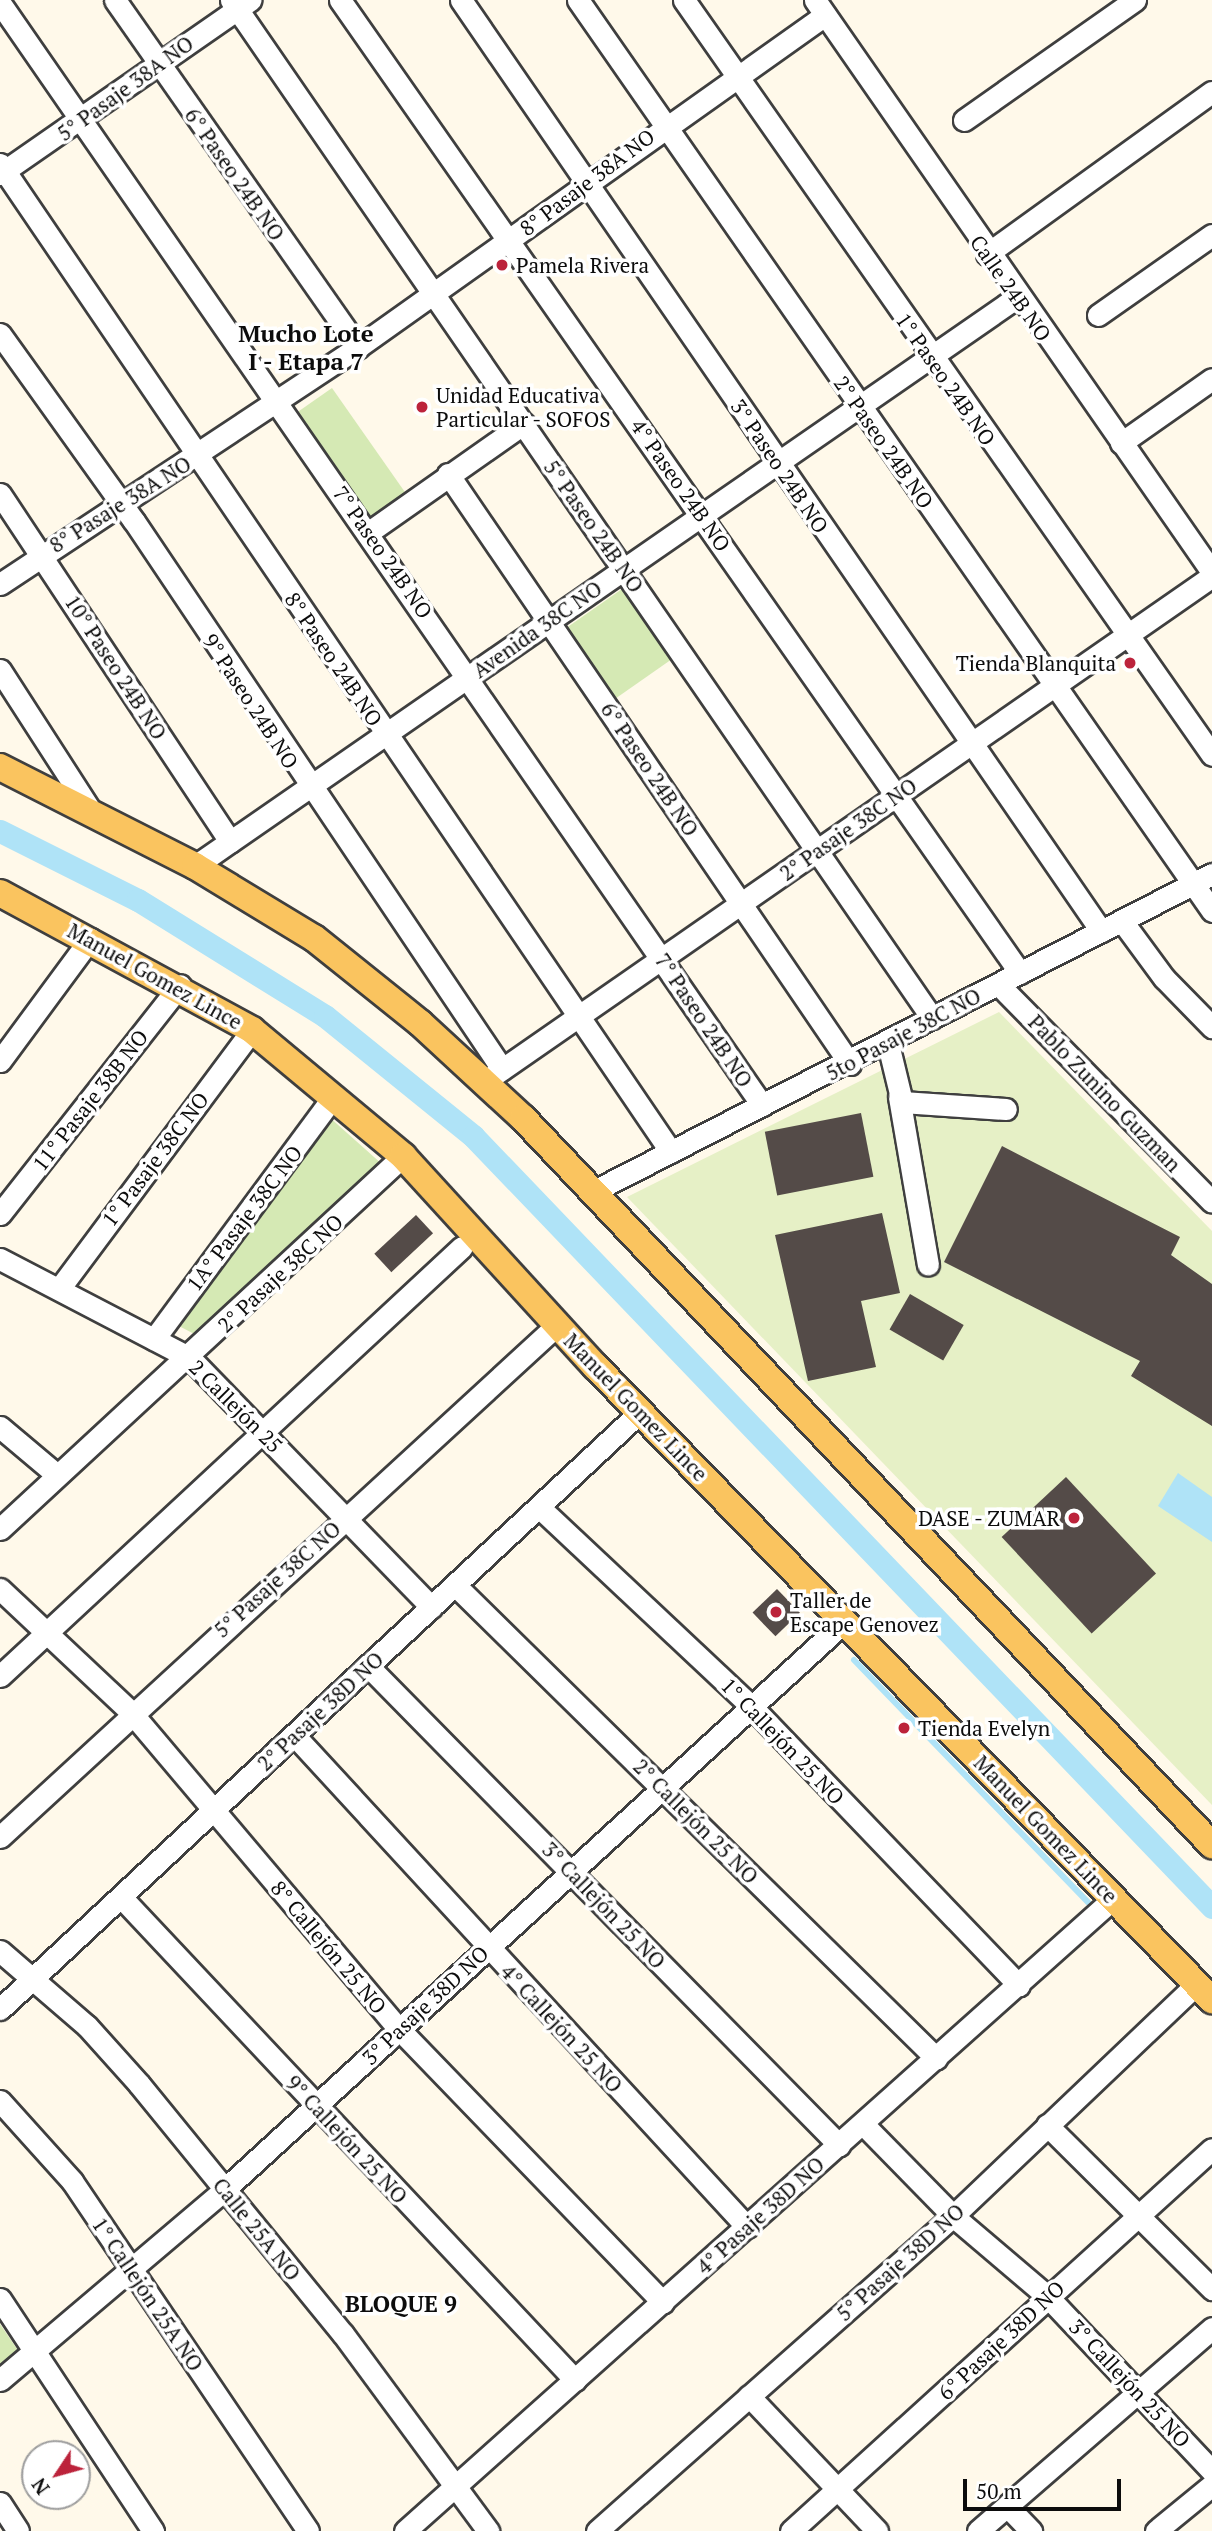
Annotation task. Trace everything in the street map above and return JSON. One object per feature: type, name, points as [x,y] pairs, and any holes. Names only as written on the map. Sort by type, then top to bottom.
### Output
[{"type":"main road","points":[[0,767],[195,866],[314,938],[493,1076],[592,1192],[1210,1840]]},
{"type":"main road","name":"Manuel Gomez Lince","points":[[1,895],[180,985],[253,1030],[403,1156],[640,1412],[1204,1992]]},
{"type":"street","name":"6° Paseo 24B NO","points":[[115,0],[358,347]]},
{"type":"street","name":"4° Paseo 24B NO","points":[[340,0],[511,239],[1020,973]]},
{"type":"street","name":"3° Paseo 24B NO","points":[[461,0],[1101,931]]},
{"type":"street","name":"2° Paseo 24B NO","points":[[578,0],[1212,911]]},
{"type":"street","name":"1° Paseo 24B NO","points":[[684,0],[930,357],[1212,755]]},
{"type":"street","points":[[964,120],[1135,0]]},
{"type":"street","name":"7° Paseo 24B NO","points":[[0,3],[470,676],[762,1105]]},
{"type":"street","name":"5° Pasaje 38A NO","points":[[1,170],[82,121],[240,3]]},
{"type":"street","name":"5° Paseo 24B NO","points":[[240,3],[434,292],[932,1018]]},
{"type":"street","name":"8° Pasaje 38A NO","points":[[0,584],[41,553],[195,457],[358,347],[734,76],[820,8]]},
{"type":"street","name":"Calle 24B NO","points":[[820,8],[1017,298],[1212,574]]},
{"type":"street","points":[[987,254],[1212,92]]},
{"type":"street","name":"8° Paseo 24B NO","points":[[1,170],[671,1152]]},
{"type":"street","points":[[1098,316],[1212,235]]},
{"type":"street","name":"Avenida 38C NO","points":[[195,866],[1017,298]]},
{"type":"street","name":"9° Paseo 24B NO","points":[[0,334],[119,505],[308,788],[493,1076]]},
{"type":"street","points":[[1121,443],[1212,379]]},
{"type":"street","points":[[369,532],[524,423]]},
{"type":"street","name":"6° Paseo 24B NO","points":[[448,474],[850,1064]]},
{"type":"street","name":"10° Paseo 24B NO","points":[[0,494],[230,842]]},
{"type":"street","name":"2° Pasaje 38C NO","points":[[493,1076],[1212,574]]},
{"type":"street","points":[[0,670],[92,813]]},
{"type":"street","name":"5to Pasaje 38C NO","points":[[592,1192],[762,1105],[850,1064],[932,1018],[1212,874]]},
{"type":"street","points":[[1122,921],[1164,978],[1212,1027]]},
{"type":"street","points":[[0,1061],[90,939]]},
{"type":"street","name":"Pablo Zunino Guzman","points":[[998,984],[1212,1202]]},
{"type":"street","name":"11° Pasaje 38B NO","points":[[0,1214],[180,985]]},
{"type":"street","name":"1° Pasaje 38C NO","points":[[59,1289],[253,1030]]},
{"type":"street","points":[[888,1044],[928,1265]]},
{"type":"street","name":"1A° Pasaje 38C NO","points":[[154,1339],[333,1097]]},
{"type":"street","points":[[899,1097],[912,1105],[1006,1109]]},
{"type":"street","name":"2° Pasaje 38C NO","points":[[0,1529],[190,1358],[403,1156]]},
{"type":"street","points":[[0,1676],[462,1247]]},
{"type":"street","name":"2 Callejón 25","points":[[0,1259],[190,1358],[432,1607]]},
{"type":"street","name":"5° Pasaje 38C NO","points":[[0,1837],[130,1711],[557,1325]]},
{"type":"street","name":"2° Pasaje 38D NO","points":[[0,2009],[640,1412]]},
{"type":"street","points":[[0,1427],[57,1475]]},
{"type":"street","name":"1° Callejón 25 NO","points":[[539,1507],[751,1706],[1019,1985]]},
{"type":"street","name":"2° Callejón 25 NO","points":[[455,1584],[936,2058]]},
{"type":"street","name":"8° Callejón 25 NO","points":[[0,1588],[130,1711],[398,2029],[663,2302]]},
{"type":"street","name":"3° Pasaje 38D NO","points":[[0,2380],[225,2189],[843,1623]]},
{"type":"street","name":"3° Callejón 25 NO","points":[[369,1666],[839,2145]]},
{"type":"street","name":"4° Callejón 25 NO","points":[[295,1735],[487,1948],[747,2227]]},
{"type":"street","name":"9° Callejón 25 NO","points":[[121,1897],[575,2380]]},
{"type":"street","name":"4° Pasaje 38D NO","points":[[405,2531],[1114,1898]]},
{"type":"street","name":"Calle 25A NO","points":[[0,1951],[35,1977],[87,2026],[225,2189],[344,2334],[488,2531]]},
{"type":"street","name":"5° Pasaje 38D NO","points":[[597,2531],[953,2216],[1047,2125],[1204,1992]]},
{"type":"street","name":"1° Callejón 25A NO","points":[[0,2102],[72,2181],[307,2531]]},
{"type":"street","name":"3° Callejón 25 NO","points":[[863,2124],[953,2216],[1047,2296],[1212,2471]]},
{"type":"street","points":[[1047,2125],[1212,2289]]},
{"type":"street","name":"6° Pasaje 38D NO","points":[[791,2531],[840,2490],[1047,2296],[1212,2149]]},
{"type":"street","points":[[0,2299],[153,2531]]},
{"type":"street","points":[[978,2531],[1137,2390],[1212,2328]]},
{"type":"street","points":[[750,2396],[877,2531]]},
{"type":"street","points":[[1156,2531],[1212,2485]]},
{"type":"street","points":[[0,2503],[18,2531]]},
{"type":"street","points":[[1007,2506],[1031,2531]]},
{"type":"green space","points":[[332,388],[407,495],[370,521],[295,414]]},
{"type":"green space","points":[[622,589],[671,659],[612,701],[563,630]]},
{"type":"green space","name":"DASE - ZUMAR","points":[[999,1012],[1212,1231],[1212,1805],[627,1197]]},
{"type":"green space","points":[[328,1116],[383,1165],[204,1339],[175,1324]]},
{"type":"green space","points":[[0,2324],[19,2352],[0,2370]]},
{"type":"water","points":[[1178,1473],[1212,1497],[1212,1542],[1158,1506]]},
{"type":"building","points":[[861,1113],[873,1177],[777,1196],[765,1132]]},
{"type":"building","points":[[1002,1146],[1180,1237],[1171,1255],[1212,1284],[1212,1426],[1131,1376],[1140,1361],[944,1262]]},
{"type":"building","points":[[882,1213],[900,1293],[861,1301],[876,1367],[808,1381],[775,1235]]},
{"type":"building","points":[[416,1215],[433,1233],[391,1272],[374,1254]]},
{"type":"building","points":[[910,1294],[964,1325],[943,1361],[890,1330]]},
{"type":"building","points":[[1066,1477],[1156,1574],[1092,1634],[1002,1537]]},
{"type":"building","name":"Taller de Escape Genovez","points":[[777,1589],[800,1613],[775,1636],[753,1613]]},
{"type":"waterway","points":[[0,831],[138,900],[325,1016],[473,1136],[1212,1907]]},
{"type":"waterway","points":[[854,1660],[1088,1902]]},
{"type":"place","name":"Pamela Rivera","points":[[502,265]]},
{"type":"place","name":"Unidad Educativa Particular - SOFOS","points":[[422,407]]},
{"type":"place","name":"Tienda Blanquita","points":[[1130,663]]},
{"type":"place","name":"DASE - ZUMAR","points":[[1074,1518]]},
{"type":"place","name":"Taller de Escape Genovez","points":[[776,1612]]},
{"type":"place","name":"Tienda Evelyn","points":[[904,1728]]},
{"type":"district","name":"Mucho Lote I - Etapa 7","points":[[306,348]]},
{"type":"district","name":"BLOQUE 9","points":[[401,2304]]}]
